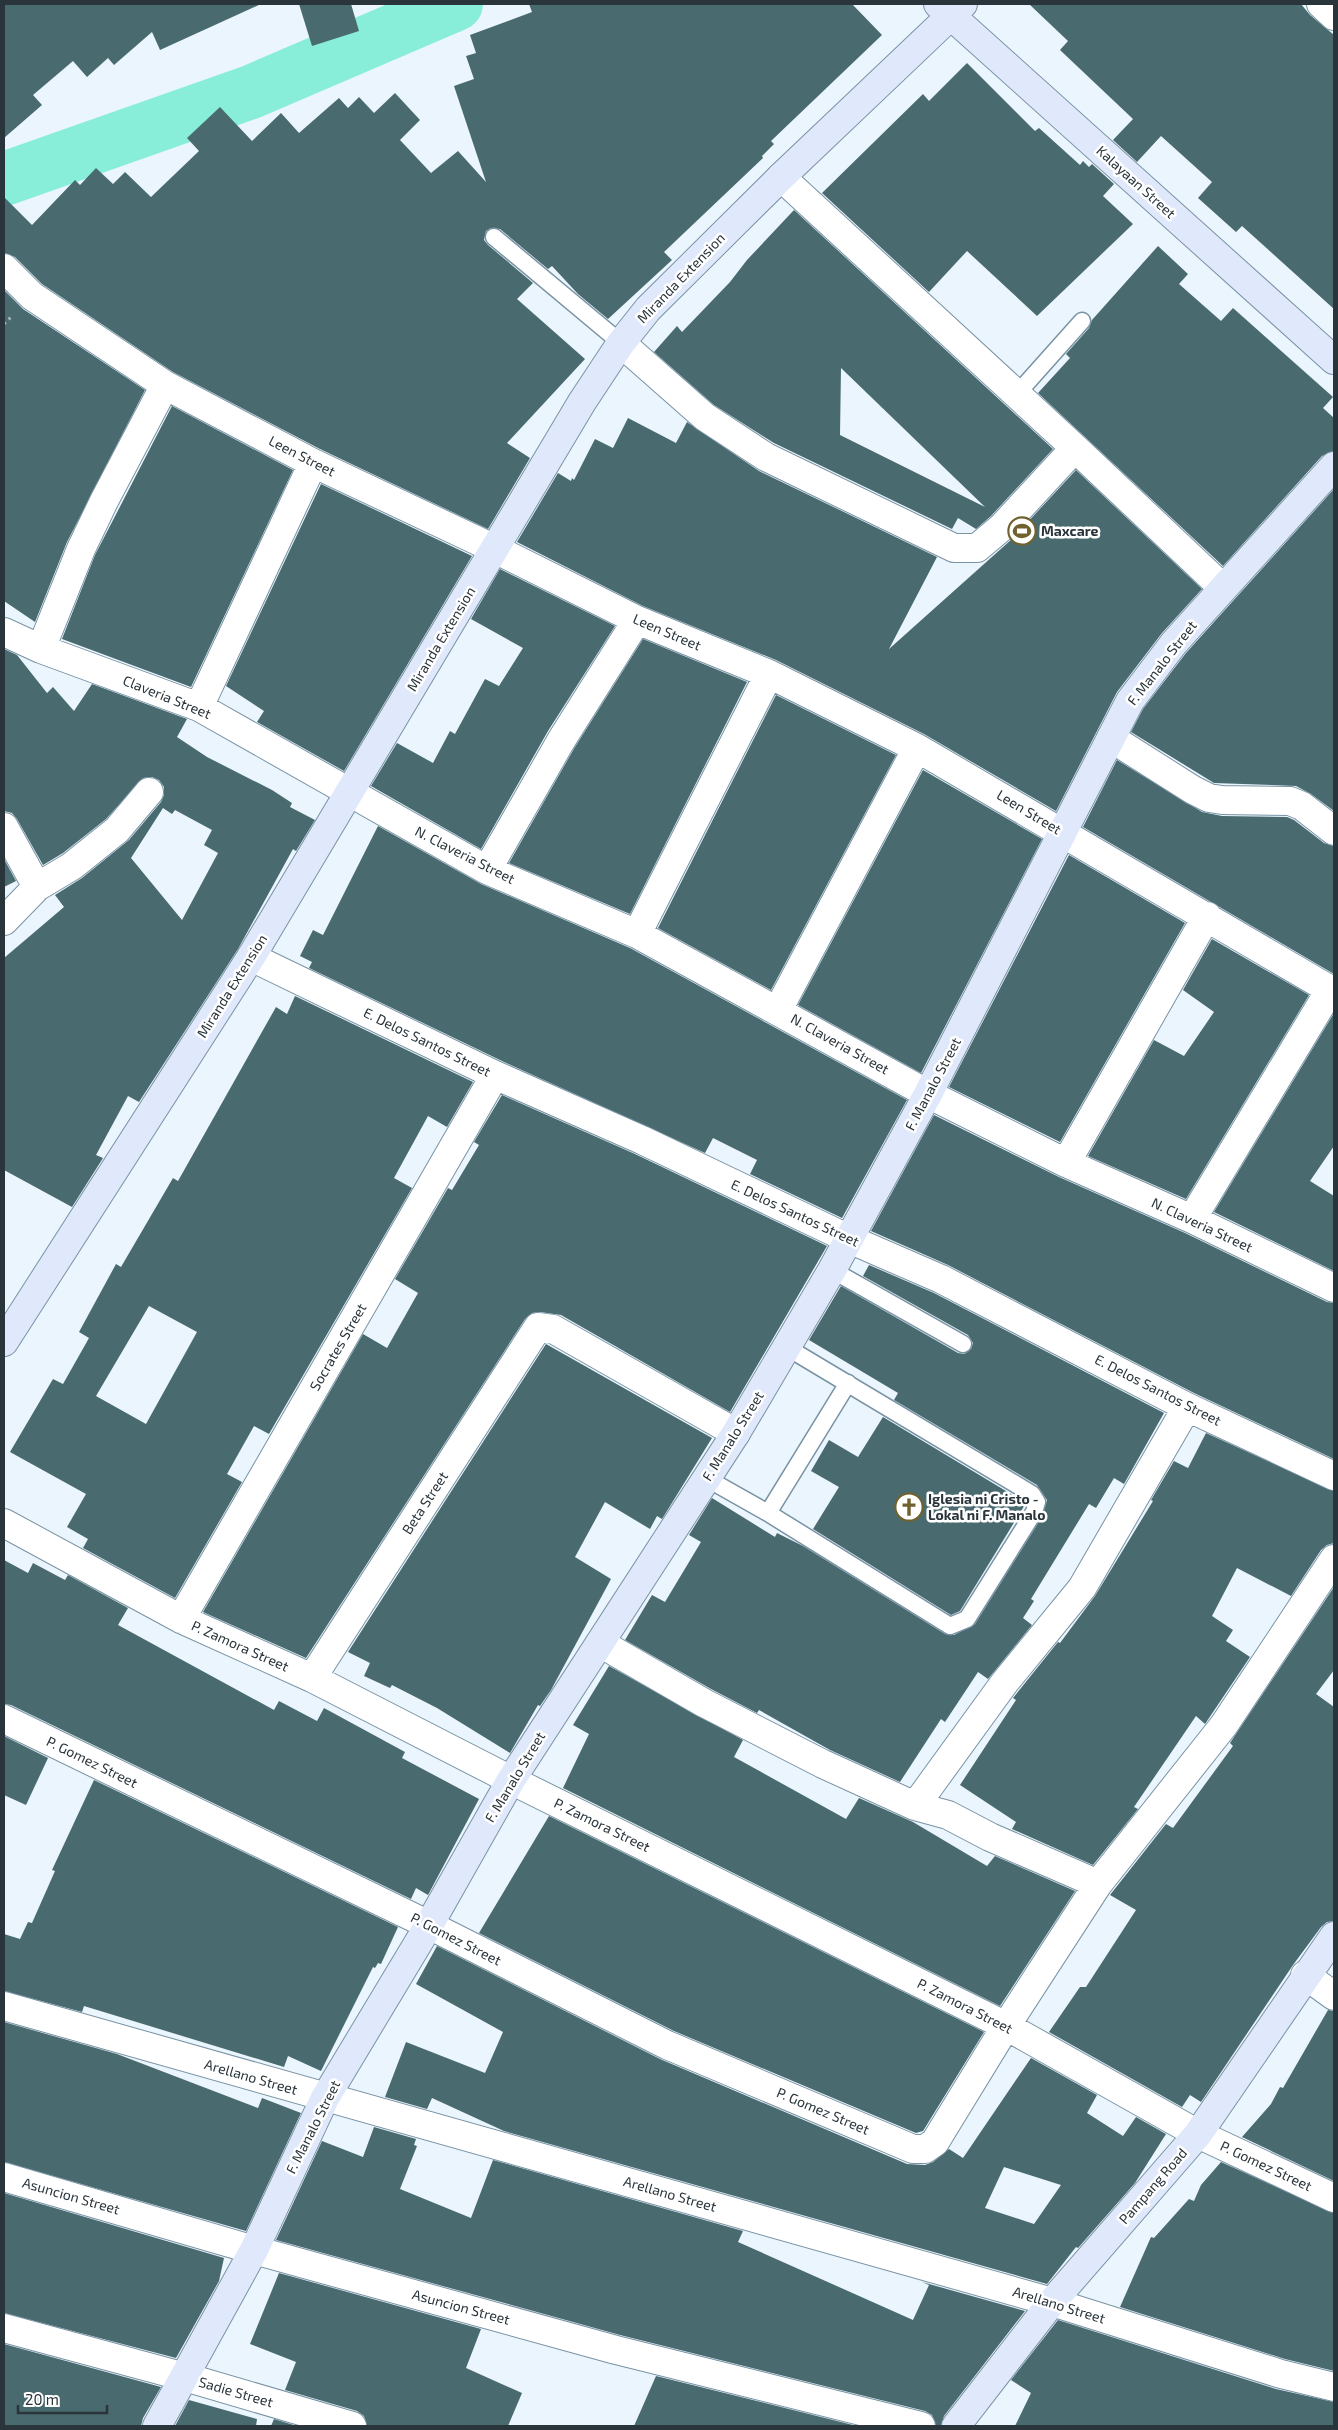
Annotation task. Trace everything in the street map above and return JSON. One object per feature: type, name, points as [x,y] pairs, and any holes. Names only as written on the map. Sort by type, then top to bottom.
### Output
[{"type":"street","points":[[1321,4],[1334,16]]},
{"type":"street","name":"Miranda Extension","points":[[4,1342],[251,957],[582,402],[621,343],[648,309],[951,8]]},
{"type":"street","name":"Kalayaan Street","points":[[951,8],[1334,360]]},
{"type":"street","points":[[781,177],[1075,448],[1223,588]]},
{"type":"street","name":"Leen Street","points":[[4,268],[32,296],[165,385],[313,463],[495,549],[637,620],[769,674],[918,748],[1332,991]]},
{"type":"street","points":[[621,343],[705,416],[766,457],[954,548],[977,548],[1002,527],[1075,448]]},
{"type":"street","points":[[41,649],[92,525],[165,385]]},
{"type":"street","points":[[199,707],[313,463]]},
{"type":"street","name":"F. Manalo Street","points":[[157,2426],[254,2250],[325,2098],[429,1925],[512,1780],[736,1433],[788,1348],[832,1270],[928,1094],[1130,701],[1174,643],[1334,466]]},
{"type":"street","points":[[488,870],[562,739],[637,620]]},
{"type":"street","name":"Claveria Street","points":[[4,632],[41,649],[199,707],[350,793]]},
{"type":"street","points":[[637,934],[769,674]]},
{"type":"street","points":[[1111,738],[1193,790],[1210,798],[1222,800],[1290,801],[1302,806],[1334,831]]},
{"type":"street","points":[[778,1010],[918,748]]},
{"type":"street","points":[[4,921],[37,887],[72,866],[117,830],[149,792]]},
{"type":"street","name":"N. Claveria Street","points":[[350,793],[488,870],[637,934],[928,1094],[1066,1164],[1192,1219],[1334,1288]]},
{"type":"street","points":[[4,827],[37,887]]},
{"type":"street","points":[[1066,1164],[1206,916]]},
{"type":"street","name":"E. Delos Santos Street","points":[[251,957],[495,1075],[642,1140],[849,1239],[965,1291],[1186,1407],[1334,1476]]},
{"type":"street","points":[[1192,1219],[1332,991]]},
{"type":"street","name":"Socrates Street","points":[[180,1620],[495,1075]]},
{"type":"street","name":"Beta Street","points":[[312,1678],[538,1327],[553,1329],[736,1433]]},
{"type":"street","points":[[915,1806],[1005,1682],[1082,1588],[1186,1407]]},
{"type":"street","name":"P. Zamora Street","points":[[4,1523],[180,1620],[312,1678],[512,1780],[1006,2026],[1198,2134]]},
{"type":"street","points":[[1006,2026],[1098,1884],[1224,1725],[1334,1559]]},
{"type":"street","points":[[600,1643],[721,1712],[823,1764],[915,1806],[948,1815],[990,1837],[1098,1884]]},
{"type":"street","name":"P. Gomez Street","points":[[4,1719],[429,1925],[667,2045],[913,2149],[925,2149],[935,2142],[1006,2026]]},
{"type":"street","name":"Pampang Road","points":[[956,2426],[1052,2302],[1198,2134],[1334,1936]]},
{"type":"street","points":[[1305,1976],[1334,1996]]},
{"type":"street","name":"Arellano Street","points":[[4,2006],[1052,2302],[1281,2374],[1334,2387]]},
{"type":"street","name":"P. Gomez Street","points":[[1198,2134],[1334,2198]]},
{"type":"street","name":"Asuncion Street","points":[[4,2177],[254,2250],[616,2350],[920,2426]]},
{"type":"street","name":"Sadie Street","points":[[4,2328],[185,2377],[352,2426]]},
{"type":"lane","points":[[494,237],[621,343]]},
{"type":"lane","points":[[1016,395],[1082,321]]},
{"type":"lane","points":[[832,1270],[963,1344]]},
{"type":"lane","points":[[706,1478],[768,1513],[950,1626],[967,1620],[1034,1512],[1037,1502],[1032,1494],[788,1348]]},
{"type":"lane","points":[[768,1513],[848,1383]]},
{"type":"building","points":[[4,4],[261,4],[160,50],[152,32],[114,65],[108,58],[87,77],[73,61],[33,95],[42,105],[4,138]]},
{"type":"building","points":[[299,4],[351,4],[359,31],[312,46]]},
{"type":"building","points":[[529,4],[852,4],[882,35],[771,141],[774,144],[762,156],[763,158],[664,252],[672,260],[608,319],[578,294],[552,266],[548,269],[500,229],[491,228],[486,231],[484,240],[488,245],[533,283],[517,299],[585,359],[507,443],[530,458],[488,529],[320,449],[173,372],[42,284],[15,257],[4,253],[4,197],[32,225],[75,180],[80,185],[96,168],[113,184],[125,172],[151,197],[199,151],[187,138],[220,107],[252,141],[281,113],[299,133],[339,98],[348,108],[359,97],[374,113],[395,93],[420,120],[400,140],[431,173],[458,151],[486,182],[454,86],[474,79],[466,56],[476,53],[470,35],[532,12]]},
{"type":"building","points":[[1029,4],[1301,4],[1310,15],[1334,35],[1334,309],[1242,226],[1236,232],[1198,198],[1212,182],[1161,136],[1137,162],[1113,140],[1133,119],[1060,50],[1068,41]]},
{"type":"building","points":[[967,63],[1035,131],[1039,128],[1080,165],[1083,161],[1089,167],[1092,164],[1114,184],[1103,196],[1133,224],[1037,316],[967,251],[929,292],[822,193],[923,94],[929,101]]},
{"type":"building","points":[[794,210],[1053,449],[991,516],[976,529],[958,518],[952,529],[774,443],[714,405],[654,352],[677,326],[682,332],[730,282],[747,260]],"holes":[[[841,368],[985,507],[840,435]]]},
{"type":"building","points":[[1158,246],[1188,274],[1179,284],[1221,321],[1233,308],[1333,397],[1323,408],[1334,418],[1334,451],[1322,456],[1223,566],[1038,393],[1070,358],[1066,354],[1089,328],[1092,320]]},
{"type":"building","points":[[4,290],[23,309],[145,390],[67,542],[35,622],[4,601]]},
{"type":"building","points":[[172,406],[293,470],[191,687],[62,639],[95,555]]},
{"type":"building","points":[[628,418],[676,443],[687,422],[759,471],[937,557],[889,649],[1012,539],[1076,470],[1202,589],[1162,633],[1117,692],[1056,811],[924,734],[776,660],[643,606],[517,542],[558,473],[571,481],[572,478],[574,480],[595,439],[613,448]]},
{"type":"building","points":[[321,484],[472,556],[344,771],[257,722],[264,711],[226,686]]},
{"type":"building","points":[[1334,489],[1334,811],[1311,794],[1296,786],[1214,783],[1131,732],[1143,709],[1186,653]]},
{"type":"building","points":[[500,569],[615,626],[548,731],[481,849],[371,786],[397,743],[433,763],[450,731],[455,734],[485,679],[499,686],[523,648],[471,619]]},
{"type":"building","points":[[643,639],[747,682],[630,914],[509,863],[575,747]]},
{"type":"building","points":[[4,649],[17,655],[47,693],[53,687],[74,711],[92,684],[187,719],[177,737],[207,757],[272,790],[292,803],[290,807],[315,820],[296,851],[293,849],[238,949],[139,1102],[128,1096],[96,1155],[103,1158],[72,1207],[4,1170],[4,958],[64,907],[55,895],[82,878],[129,840],[161,802],[164,795],[164,787],[159,780],[152,777],[143,778],[106,819],[63,853],[43,865],[17,819],[12,813],[4,811]],"holes":[[[163,808],[172,814],[175,810],[212,830],[204,845],[218,853],[182,920],[131,858]]]},
{"type":"building","points":[[776,695],[896,755],[771,990],[658,928]]},
{"type":"building","points":[[1117,760],[1202,812],[1222,816],[1287,817],[1294,820],[1324,843],[1334,846],[1334,974],[1083,827]]},
{"type":"building","points":[[923,770],[1042,839],[921,1073],[798,1005]]},
{"type":"building","points":[[378,826],[481,884],[630,948],[907,1100],[842,1218],[750,1174],[757,1160],[713,1138],[705,1153],[502,1061],[309,968],[312,962],[300,956],[313,930],[323,935]]},
{"type":"building","points":[[1069,855],[1185,923],[1060,1142],[949,1087]]},
{"type":"building","points":[[4,859],[16,881],[4,887]]},
{"type":"building","points":[[1212,939],[1309,995],[1186,1199],[1088,1156],[1154,1040],[1184,1056],[1214,1012],[1183,990]]},
{"type":"building","points":[[295,996],[473,1082],[447,1127],[428,1116],[394,1178],[412,1188],[269,1434],[254,1426],[227,1474],[242,1482],[175,1598],[83,1548],[88,1539],[67,1527],[86,1494],[10,1452],[53,1379],[63,1384],[89,1338],[79,1332],[116,1264],[121,1267],[173,1178],[178,1181],[276,1007],[287,1014]],"holes":[[[149,1306],[197,1332],[146,1424],[96,1396]]]},
{"type":"building","points":[[1334,1013],[1334,1146],[1310,1181],[1334,1196],[1334,1271],[1214,1212]]},
{"type":"building","points":[[502,1095],[635,1154],[827,1246],[730,1412],[561,1315],[540,1312],[532,1313],[525,1319],[306,1658],[203,1612],[363,1334],[387,1348],[418,1293],[395,1279],[448,1188],[452,1190],[479,1145],[474,1142]]},
{"type":"building","points":[[934,1115],[1059,1177],[1185,1233],[1327,1302],[1334,1303],[1334,1459],[1194,1393],[948,1265],[871,1231]]},
{"type":"building","points":[[869,1265],[934,1293],[1164,1413],[1124,1484],[1114,1478],[1096,1508],[1089,1504],[1031,1599],[1034,1601],[1023,1618],[1032,1625],[988,1679],[978,1672],[945,1722],[941,1719],[900,1782],[830,1750],[759,1710],[757,1713],[625,1640],[652,1595],[665,1602],[701,1542],[689,1535],[712,1498],[775,1537],[777,1533],[803,1546],[945,1634],[954,1635],[975,1624],[1042,1517],[1047,1500],[1037,1485],[894,1400],[898,1393],[809,1340],[841,1286],[958,1353],[964,1354],[971,1349],[973,1343],[968,1335],[863,1276]]},
{"type":"building","points":[[546,1344],[712,1438],[662,1519],[657,1516],[650,1529],[605,1502],[575,1557],[611,1579],[551,1690],[540,1706],[538,1705],[510,1753],[437,1708],[392,1685],[390,1688],[364,1676],[370,1663],[348,1652]]},
{"type":"building","points":[[883,1417],[1026,1503],[960,1611],[951,1615],[813,1529],[839,1487],[811,1471],[829,1440],[858,1457]]},
{"type":"building","points":[[1206,1433],[1334,1491],[1334,1543],[1327,1545],[1321,1550],[1291,1596],[1237,1568],[1212,1616],[1233,1630],[1226,1641],[1250,1657],[1205,1724],[1196,1716],[1134,1807],[1138,1809],[1093,1865],[1012,1829],[1016,1822],[960,1785],[1016,1700],[1013,1698],[1058,1642],[1060,1643],[1095,1596],[1153,1501],[1151,1500],[1174,1461],[1188,1468]]},
{"type":"building","points":[[4,1560],[28,1573],[33,1563],[65,1580],[68,1575],[128,1608],[118,1625],[274,1710],[279,1701],[317,1721],[324,1708],[405,1752],[402,1758],[479,1799],[428,1895],[416,1888],[411,1899],[11,1705],[4,1704]]},
{"type":"building","points":[[1334,1587],[1334,1670],[1316,1694],[1334,1707],[1334,1921],[1327,1922],[1321,1927],[1293,1965],[1201,2102],[1190,2095],[1182,2107],[1049,2032],[1080,1987],[1086,1987],[1136,1910],[1110,1895],[1166,1824],[1173,1828],[1233,1746],[1230,1743]]},
{"type":"building","points":[[609,1666],[743,1740],[734,1757],[846,1819],[859,1798],[913,1822],[987,1866],[995,1856],[1075,1891],[1000,2006],[563,1788],[589,1734],[573,1725]]},
{"type":"building","points":[[4,1736],[48,1758],[26,1805],[4,1795]]},
{"type":"building","points":[[94,1780],[398,1927],[381,1964],[378,1963],[375,1968],[373,1967],[321,2071],[288,2056],[284,2067],[84,2006],[82,2012],[4,1991],[4,1934],[20,1939],[28,1922],[32,1923],[55,1871],[52,1870]]},
{"type":"building","points":[[549,1816],[984,2032],[923,2131],[916,2133],[674,2031],[479,1933]]},
{"type":"building","points":[[437,1946],[660,2059],[907,2164],[925,2165],[933,2162],[949,2149],[963,2158],[1031,2058],[1097,2095],[1087,2113],[1123,2136],[1136,2117],[1166,2134],[1135,2183],[1078,2248],[1076,2247],[1047,2284],[504,2131],[432,2098],[427,2109],[385,2097],[406,2042],[485,2073],[503,2032],[416,1984]],"holes":[[[1004,2167],[1061,2185],[1034,2224],[985,2208]]]},
{"type":"building","points":[[1328,2010],[1334,2011],[1334,2181],[1242,2137],[1271,2104],[1280,2087],[1283,2088]]},
{"type":"building","points":[[4,2022],[117,2054],[258,2108],[262,2098],[301,2113],[246,2231],[4,2162]]},
{"type":"building","points":[[374,2127],[416,2139],[414,2145],[417,2146],[400,2189],[471,2218],[493,2160],[743,2231],[738,2242],[913,2320],[929,2285],[922,2282],[1025,2311],[944,2416],[941,2426],[936,2426],[932,2415],[925,2411],[620,2335],[276,2240],[322,2141],[363,2157]]},
{"type":"building","points":[[1221,2162],[1334,2213],[1334,2371],[1285,2359],[1120,2307],[1151,2237],[1154,2238],[1189,2199],[1194,2201],[1201,2185]]},
{"type":"building","points":[[4,2193],[224,2258],[219,2281],[176,2358],[4,2313]]},
{"type":"building","points":[[279,2273],[481,2329],[466,2368],[522,2393],[508,2426],[367,2426],[364,2416],[357,2411],[285,2390],[296,2362],[250,2344]]},
{"type":"building","points":[[1058,2320],[1276,2389],[1334,2402],[1334,2426],[1015,2426],[1031,2393],[1011,2380]]},
{"type":"building","points":[[4,2344],[161,2387],[143,2418],[141,2426],[4,2426]]},
{"type":"building","points":[[656,2376],[857,2426],[634,2426]]},
{"type":"building","points":[[189,2400],[257,2419],[256,2426],[175,2426]]},
{"type":"building","points":[[274,2419],[297,2426],[271,2426]]},
{"type":"waterway","points":[[4,179],[251,92],[456,4]]},
{"type":"place","name":"Maxcare","points":[[1022,531]]},
{"type":"place","name":"Iglesia ni Cristo - Lokal ni F. Manalo","points":[[909,1507]]}]
